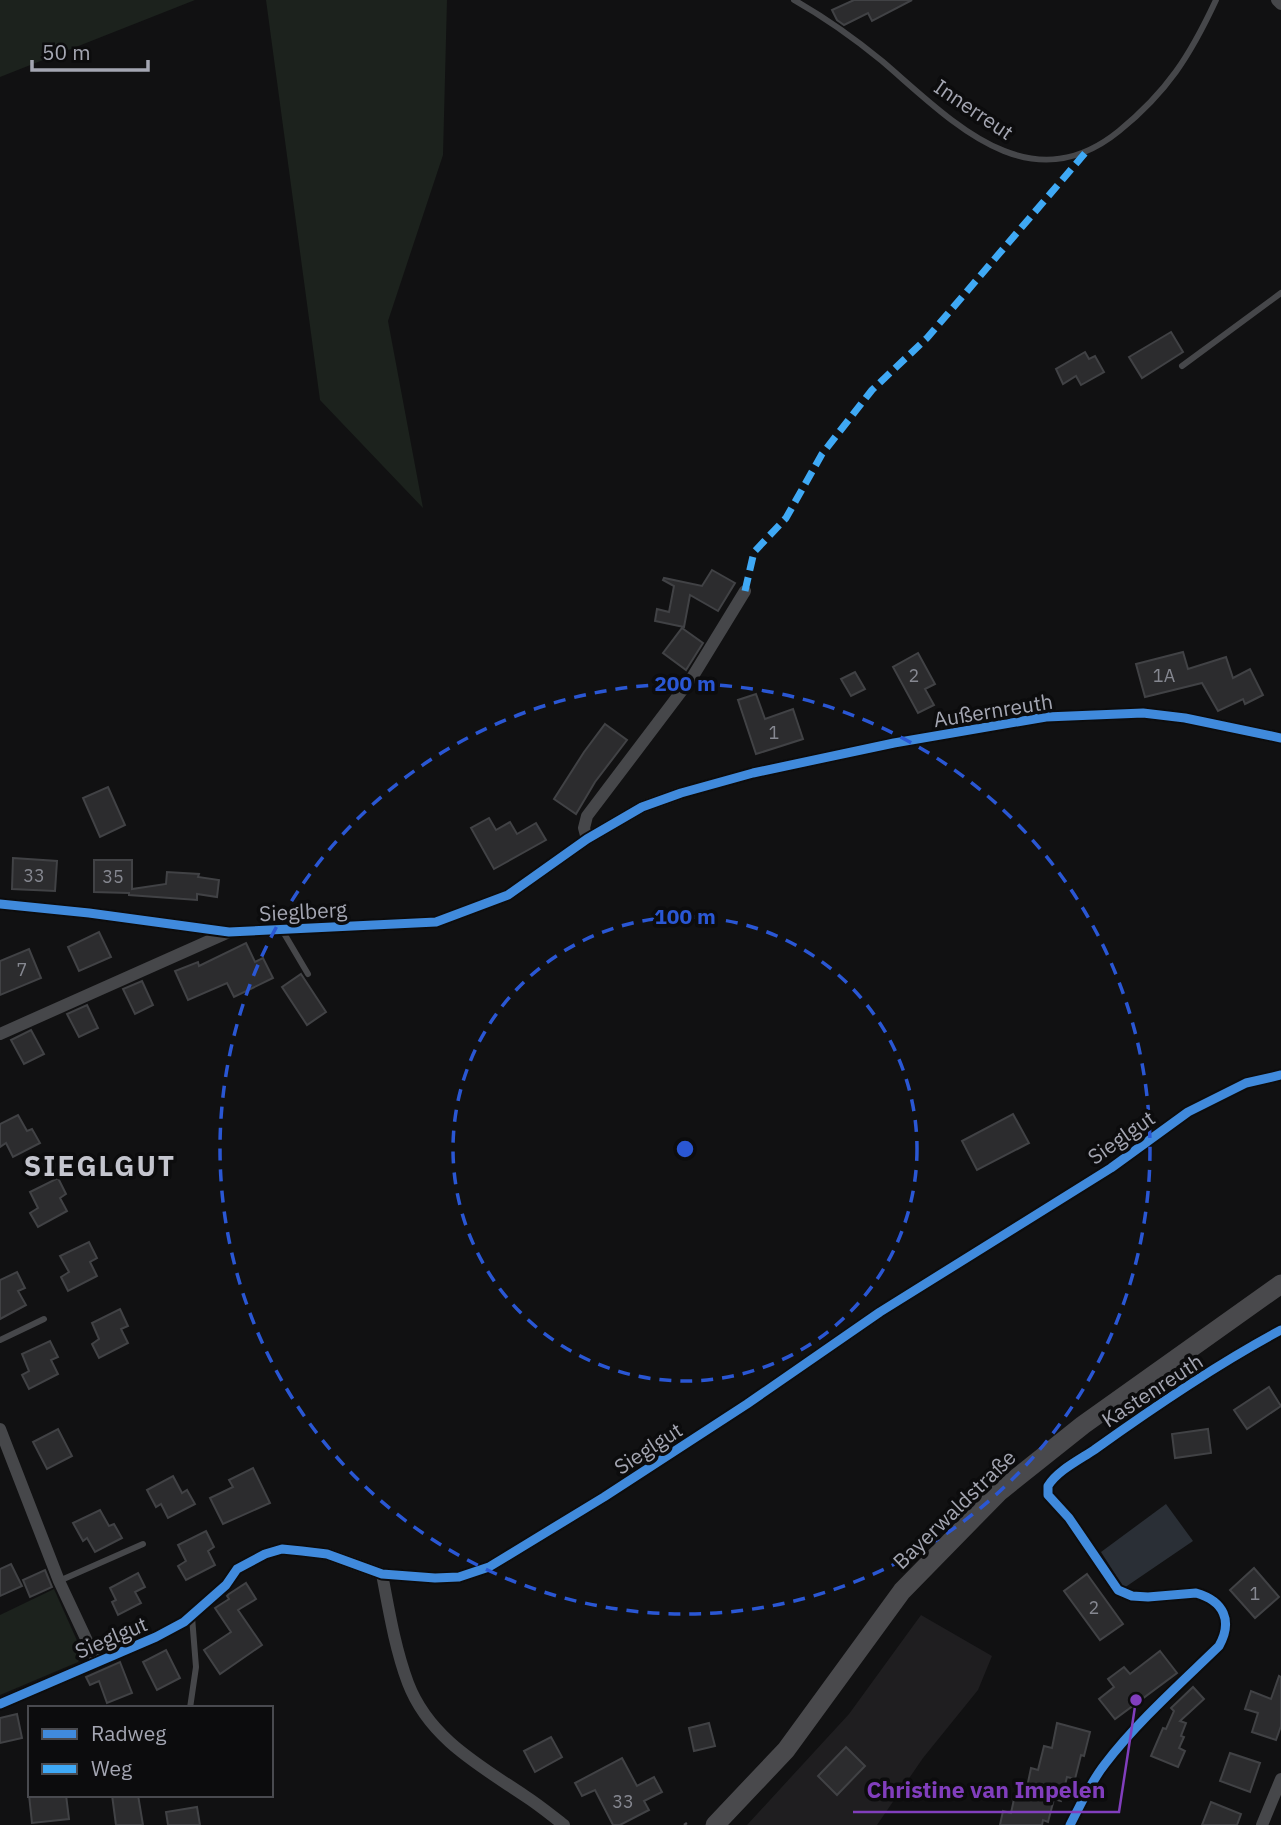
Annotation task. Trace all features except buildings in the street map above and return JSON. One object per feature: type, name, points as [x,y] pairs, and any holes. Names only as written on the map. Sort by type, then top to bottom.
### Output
[{"type":"main road","name":"Bayerwaldstraße","points":[[715,1825],[786,1750],[902,1591],[999,1492],[1072,1433],[1281,1284]]},
{"type":"street","points":[[1277,0],[1281,4]]},
{"type":"street","points":[[587,839],[584,828],[587,816],[693,676],[745,591]]},
{"type":"street","name":"Außernreuth","points":[[587,839],[642,807],[692,789],[894,743],[1046,717],[1143,713],[1185,718],[1281,738]]},
{"type":"street","name":"Sieglberg","points":[[0,904],[229,932],[436,922],[508,895],[587,839]]},
{"type":"street","points":[[0,1034],[229,932]]},
{"type":"street","name":"Sieglgut","points":[[0,1704],[156,1637],[192,1617],[226,1586],[237,1569],[265,1554],[282,1549],[327,1554],[382,1574],[460,1577],[489,1567],[626,1483],[880,1312],[1111,1168],[1188,1112],[1246,1083],[1281,1075]]},
{"type":"street","name":"Kastenreuth","points":[[1070,1825],[1082,1799],[1104,1765],[1126,1738],[1219,1646],[1225,1636],[1226,1622],[1219,1605],[1204,1595],[1196,1593],[1132,1597],[1118,1590],[1069,1518],[1048,1494],[1048,1486],[1063,1471],[1138,1418],[1281,1330]]},
{"type":"street","name":"Sieglgut","points":[[0,1429],[59,1581],[97,1662]]},
{"type":"street","points":[[382,1574],[398,1651],[412,1691],[428,1718],[463,1755],[529,1798],[564,1825]]},
{"type":"street","points":[[1262,1825],[1281,1779]]},
{"type":"lane","name":"Innerreut","points":[[794,0],[879,59],[953,122],[988,145],[1030,160],[1086,152],[1112,136],[1147,108],[1164,89],[1197,41],[1216,0]]},
{"type":"lane","points":[[1182,366],[1281,293]]},
{"type":"lane","points":[[282,929],[308,974]]},
{"type":"lane","points":[[0,1340],[44,1319]]},
{"type":"lane","points":[[59,1581],[143,1544]]},
{"type":"lane","points":[[190,1706],[195,1667],[192,1617]]},
{"type":"shaded area","points":[[0,0],[195,0],[0,77]]},
{"type":"shaded area","points":[[266,0],[447,0],[443,155],[388,321],[423,508],[320,400]]},
{"type":"shaded area","points":[[1166,1504],[1193,1541],[1124,1588],[1101,1552]]},
{"type":"shaded area","points":[[54,1589],[83,1654],[78,1662],[0,1695],[0,1615]]},
{"type":"shaded area","points":[[921,1615],[992,1656],[978,1690],[923,1758],[877,1825],[747,1825],[849,1714]]},
{"type":"marked path","points":[[745,591],[754,552],[786,518],[822,454],[872,390],[927,338],[1086,152]]},
{"type":"cycle path","points":[[0,904],[229,932],[436,922],[508,895],[587,839],[642,807],[753,773],[894,743],[1046,717],[1143,713],[1185,718],[1281,738]]},
{"type":"cycle path","points":[[0,1704],[156,1637],[184,1622],[226,1585],[237,1569],[265,1554],[282,1549],[327,1554],[382,1574],[459,1577],[489,1567],[604,1497],[747,1404],[880,1312],[1111,1168],[1188,1112],[1246,1083],[1281,1075]]},
{"type":"cycle path","points":[[1070,1825],[1095,1779],[1117,1749],[1219,1646],[1225,1620],[1213,1601],[1196,1593],[1148,1597],[1132,1596],[1118,1590],[1069,1518],[1048,1495],[1048,1486],[1063,1471],[1163,1402],[1281,1330]]},
{"type":"place","name":"Christine van Impelen","points":[[1136,1700]]},
{"type":"district","name":"SIEGLGUT","points":[[100,1165]]}]
